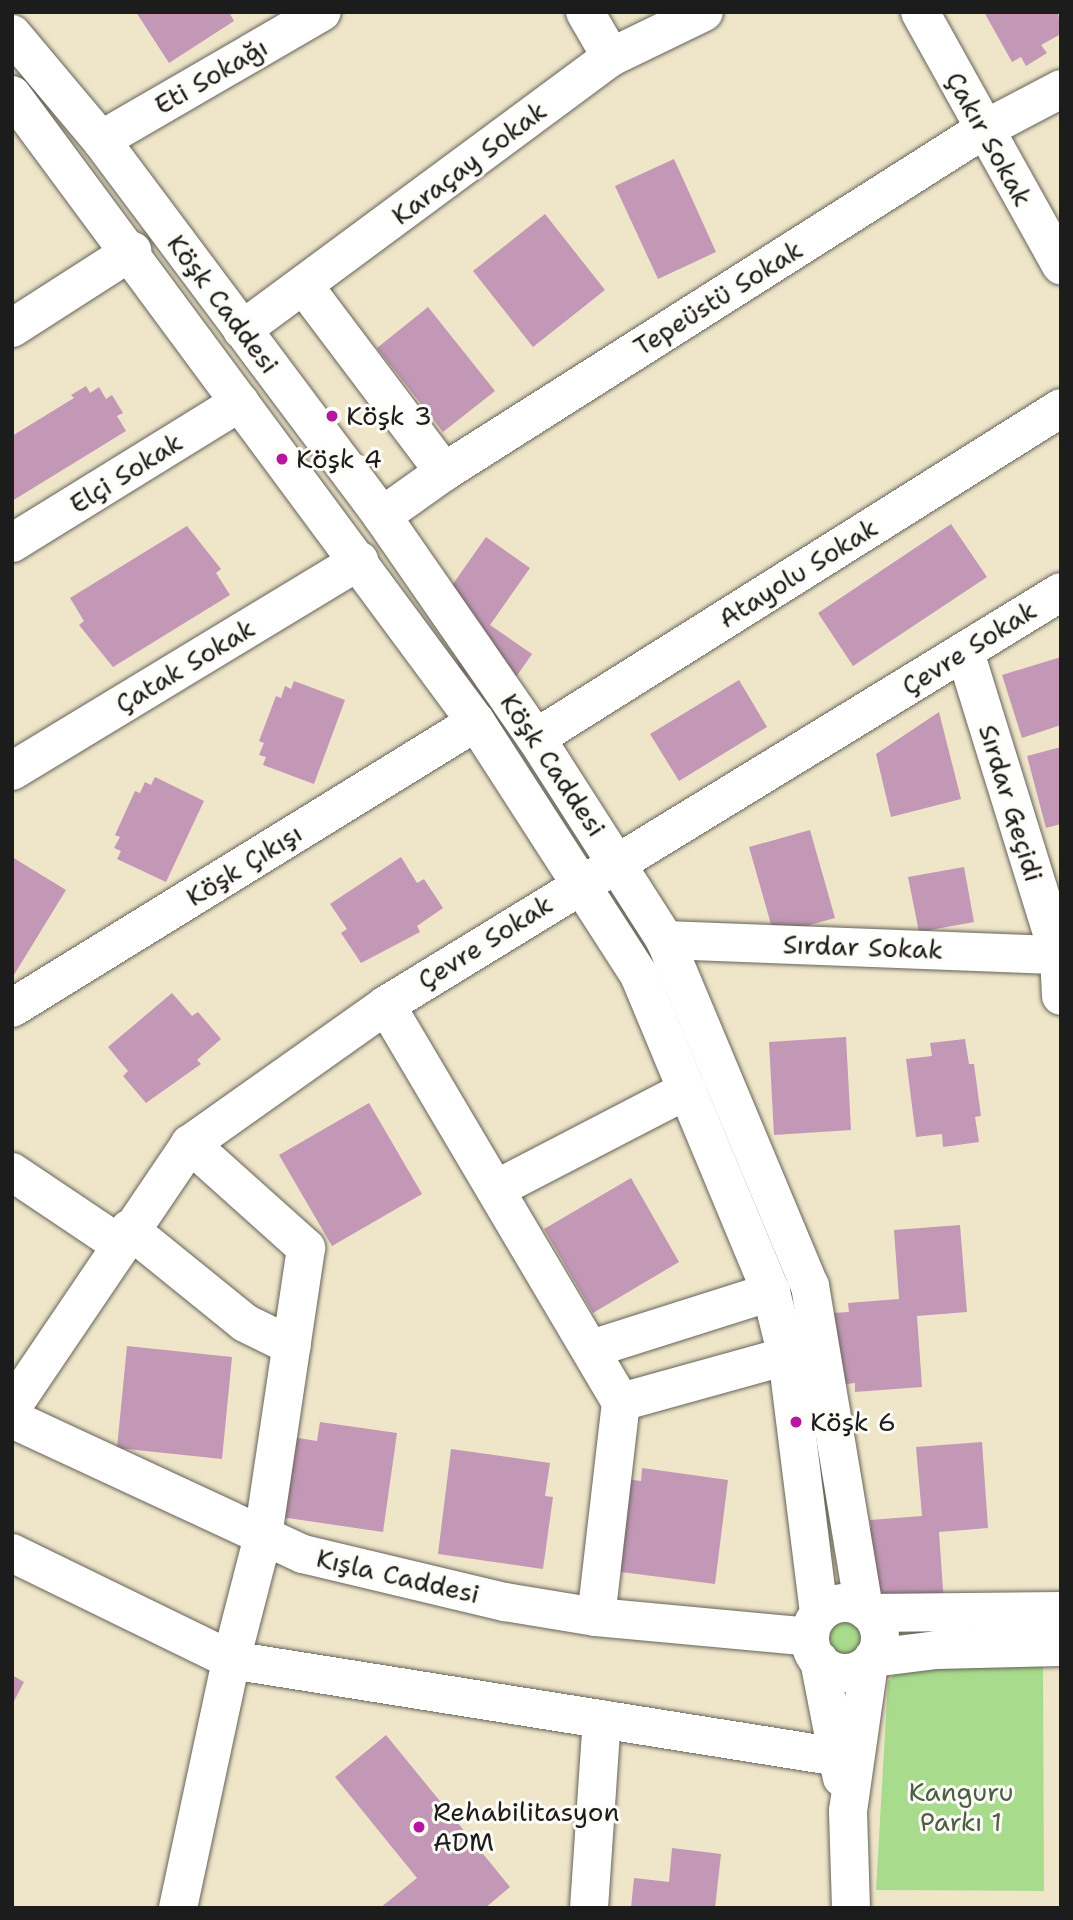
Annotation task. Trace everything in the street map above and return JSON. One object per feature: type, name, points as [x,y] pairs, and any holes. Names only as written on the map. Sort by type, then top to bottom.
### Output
[{"type":"street","name":"Eti Sokağı","points":[[101,140],[322,12]]},
{"type":"street","points":[[585,12],[611,58]]},
{"type":"street","name":"Karaçay Sokak","points":[[242,330],[611,58],[704,12]]},
{"type":"street","name":"Çakır Sokak","points":[[919,12],[1061,265]]},
{"type":"street","name":"Köşk Caddesi","points":[[12,34],[101,140],[382,516],[536,738],[619,863],[665,940],[810,1286],[867,1611]]},
{"type":"street","name":"Tepeüstü Sokak","points":[[382,516],[444,472],[983,130],[1061,89]]},
{"type":"street","name":"Köşk Caddesi","points":[[13,97],[132,251],[476,722],[639,975],[771,1292],[787,1356],[816,1637],[848,1811]]},
{"type":"street","points":[[12,328],[132,251]]},
{"type":"street","points":[[304,286],[444,472]]},
{"type":"street","name":"Elçi Sokak","points":[[12,543],[240,402]]},
{"type":"street","name":"Atayolu Sokak","points":[[536,738],[1061,408]]},
{"type":"street","name":"Çatak Sokak","points":[[12,771],[359,561]]},
{"type":"street","name":"Çevre Sokak","points":[[12,1407],[124,1237],[191,1144],[386,1004],[579,883],[619,863],[1061,592]]},
{"type":"street","name":"Sırdar Geçidi","points":[[965,652],[1060,955],[1061,996]]},
{"type":"street","name":"Köşk Çıkışı","points":[[12,1008],[476,722]]},
{"type":"street","name":"Sırdar Sokak","points":[[665,940],[1060,955]]},
{"type":"street","points":[[386,1004],[621,1402],[596,1617]]},
{"type":"street","points":[[496,1189],[687,1090]]},
{"type":"street","points":[[178,1908],[231,1660],[262,1535],[306,1248],[191,1144]]},
{"type":"street","points":[[12,1172],[124,1237],[246,1322],[292,1346]]},
{"type":"street","points":[[591,1349],[771,1292]]},
{"type":"street","points":[[621,1402],[787,1356]]},
{"type":"street","name":"Kışla Caddesi","points":[[12,1419],[262,1535],[317,1557],[505,1602],[596,1617],[816,1637]]},
{"type":"street","points":[[12,1553],[231,1660],[838,1757]]},
{"type":"street","points":[[1061,1611],[867,1611],[841,1603],[816,1637],[834,1671],[846,1672],[871,1661],[936,1650],[1061,1647]]},
{"type":"street","points":[[851,1908],[848,1811],[871,1661],[880,1635],[867,1611]]},
{"type":"street","points":[[589,1908],[602,1719]]},
{"type":"green space","points":[[845,1621],[857,1626],[862,1638],[857,1650],[845,1655],[833,1650],[828,1638],[833,1626]]},
{"type":"green space","name":"Kanguru Parkı 1","points":[[1043,1662],[1044,1891],[876,1890],[888,1681],[902,1667]]},
{"type":"building","points":[[136,12],[229,12],[234,21],[169,63]]},
{"type":"building","points":[[984,12],[1058,12],[1061,34],[1041,45],[1047,53],[1026,66],[1021,57],[1012,62]]},
{"type":"building","points":[[674,159],[716,252],[658,279],[615,186]]},
{"type":"building","points":[[545,214],[605,290],[533,347],[473,271]]},
{"type":"building","points":[[428,307],[495,391],[443,432],[377,348]]},
{"type":"building","points":[[86,386],[90,393],[99,387],[106,399],[112,395],[123,413],[117,416],[126,431],[12,501],[12,436],[74,398],[71,395]]},
{"type":"building","points":[[951,524],[987,577],[853,666],[818,613]]},
{"type":"building","points":[[187,526],[221,569],[216,573],[230,595],[113,667],[79,625],[84,621],[70,598]]},
{"type":"building","points":[[486,537],[530,568],[490,625],[532,654],[501,699],[459,670],[446,594]]},
{"type":"building","points":[[1061,657],[1061,725],[1022,738],[1002,675]]},
{"type":"building","points":[[739,680],[767,727],[679,781],[650,734]]},
{"type":"building","points":[[294,681],[345,700],[314,784],[263,765],[266,757],[259,755],[264,743],[259,741],[276,696],[281,698],[285,686],[291,689]]},
{"type":"building","points":[[939,712],[961,799],[891,817],[876,754]]},
{"type":"building","points":[[1061,747],[1061,824],[1046,828],[1027,756]]},
{"type":"building","points":[[155,777],[204,801],[166,882],[117,859],[121,851],[114,848],[120,837],[115,835],[135,791],[140,793],[145,782],[151,785]]},
{"type":"building","points":[[810,830],[835,918],[774,935],[749,847]]},
{"type":"building","points":[[12,857],[66,890],[12,978]]},
{"type":"building","points":[[401,857],[417,883],[424,879],[443,908],[417,926],[420,932],[361,963],[341,933],[347,929],[330,904]]},
{"type":"building","points":[[964,867],[974,922],[919,932],[908,877]]},
{"type":"building","points":[[172,993],[192,1016],[198,1012],[221,1039],[197,1060],[201,1064],[146,1103],[123,1076],[128,1071],[108,1047]]},
{"type":"building","points":[[846,1037],[851,1130],[774,1135],[769,1042]]},
{"type":"building","points":[[965,1039],[969,1064],[974,1064],[981,1116],[975,1117],[979,1142],[943,1147],[942,1134],[916,1137],[906,1059],[932,1056],[930,1043]]},
{"type":"building","points":[[369,1103],[422,1194],[332,1246],[279,1155]]},
{"type":"building","points":[[631,1178],[679,1262],[593,1313],[544,1229]]},
{"type":"building","points":[[960,1225],[967,1312],[917,1316],[922,1387],[855,1392],[855,1383],[839,1385],[833,1313],[849,1312],[848,1303],[899,1299],[894,1230]]},
{"type":"building","points":[[127,1346],[232,1357],[222,1459],[117,1448]]},
{"type":"building","points":[[320,1422],[397,1433],[383,1532],[281,1517],[292,1437],[317,1441]]},
{"type":"building","points":[[982,1442],[988,1528],[939,1532],[944,1604],[876,1600],[855,1529],[871,1528],[870,1520],[922,1516],[916,1447]]},
{"type":"building","points":[[451,1449],[550,1463],[545,1496],[553,1497],[543,1569],[438,1554]]},
{"type":"building","points":[[642,1468],[728,1480],[715,1584],[613,1571],[626,1479],[641,1481]]},
{"type":"building","points":[[12,1675],[24,1682],[12,1705]]},
{"type":"building","name":"Rehabilitasyon ADM","points":[[386,1735],[510,1887],[485,1908],[380,1908],[417,1878],[335,1777]]},
{"type":"building","points":[[672,1848],[721,1854],[715,1908],[631,1908],[634,1878],[669,1882]]},
{"type":"place","name":"Köşk 3","points":[[332,416]]},
{"type":"place","name":"Köşk 4","points":[[282,459]]},
{"type":"place","name":"Köşk 6","points":[[796,1422]]},
{"type":"place","name":"Rehabilitasyon ADM","points":[[419,1827]]}]
